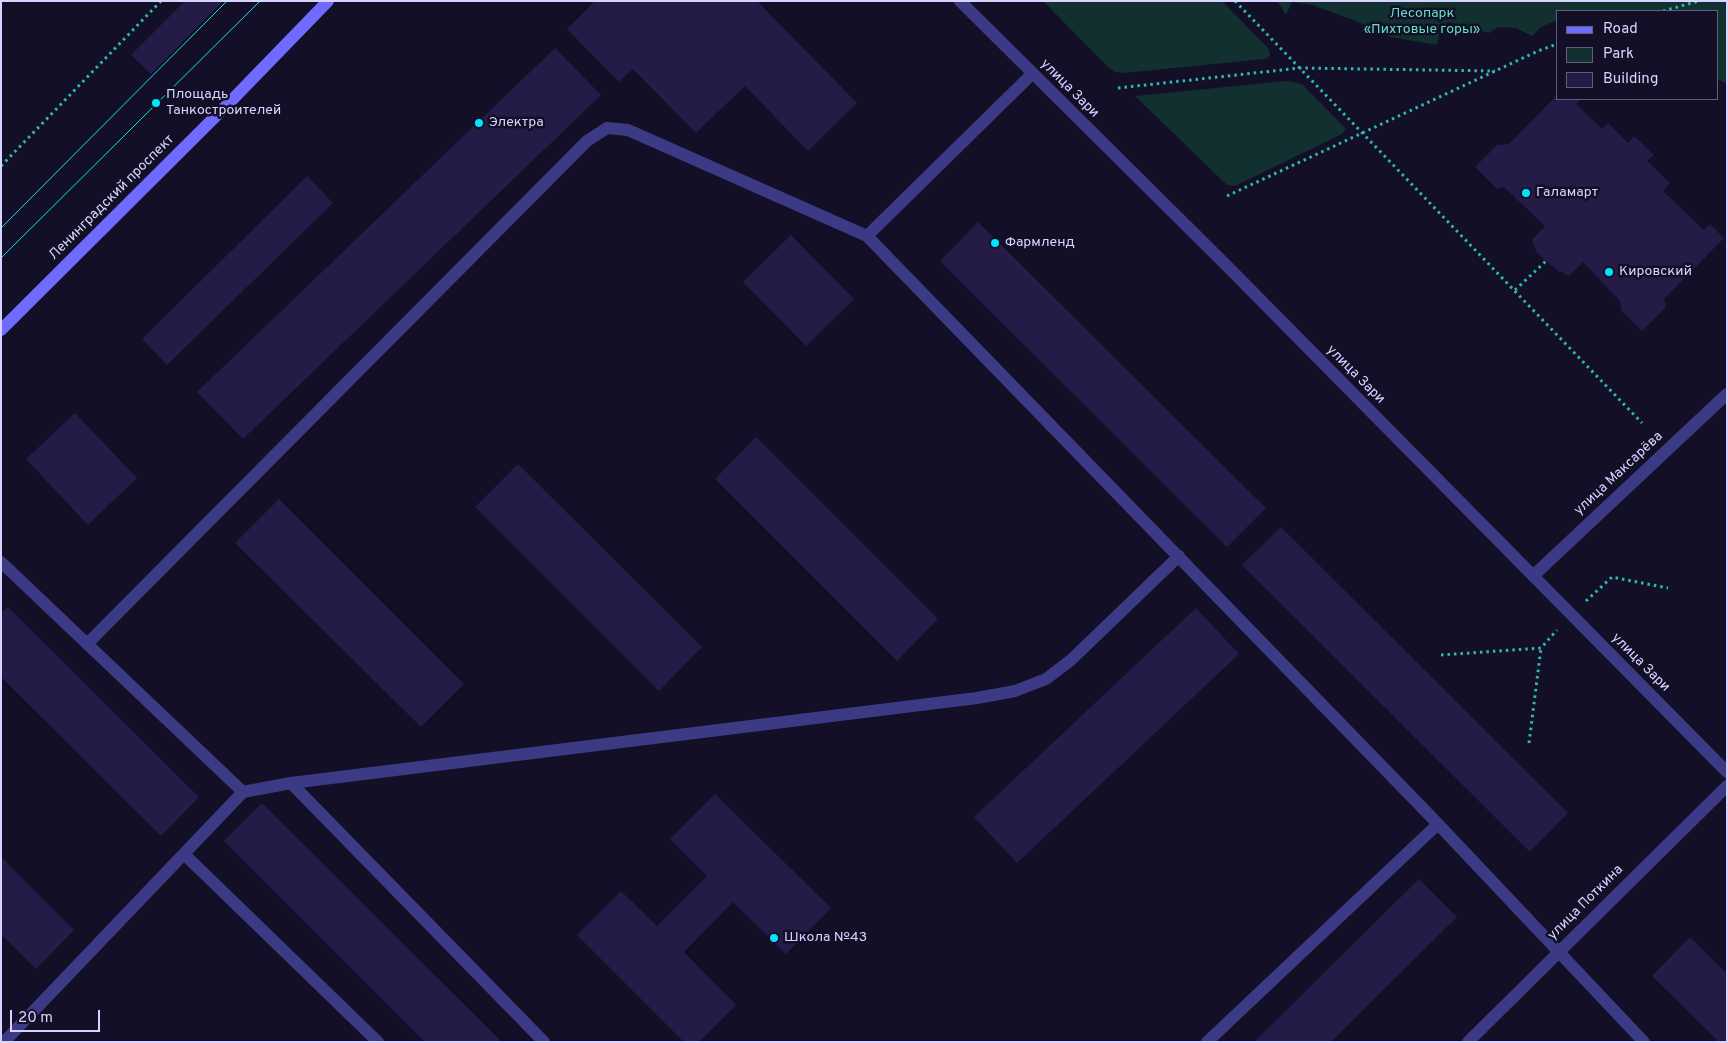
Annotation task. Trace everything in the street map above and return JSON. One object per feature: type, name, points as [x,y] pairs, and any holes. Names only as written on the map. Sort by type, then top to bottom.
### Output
[{"type":"main road","name":"Ленинградский проспект","points":[[1,330],[231,101],[328,1]]},
{"type":"street","name":"улица Зари","points":[[960,1],[1236,275],[1727,772]]},
{"type":"street","points":[[867,236],[1032,74]]},
{"type":"street","points":[[87,644],[587,141],[607,128],[628,130],[867,236],[1438,824],[1644,1042]]},
{"type":"street","name":"улица Максарёва","points":[[1533,576],[1727,394]]},
{"type":"street","points":[[4,1042],[244,792],[291,783],[977,698],[1016,691],[1046,679],[1071,660],[1179,556]]},
{"type":"street","points":[[1,562],[244,792]]},
{"type":"street","points":[[291,783],[544,1042]]},
{"type":"street","name":"улица Поткина","points":[[1468,1042],[1727,786]]},
{"type":"street","points":[[1207,1042],[1438,824]]},
{"type":"street","points":[[185,855],[378,1042]]},
{"type":"path","points":[[1,166],[161,1]]},
{"type":"path","points":[[1235,1],[1642,423]]},
{"type":"path","points":[[1666,10],[1699,1]]},
{"type":"path","points":[[1227,196],[1556,44]]},
{"type":"path","points":[[1118,88],[1300,68],[1495,71]]},
{"type":"path","points":[[1515,290],[1546,261]]},
{"type":"path","points":[[1529,743],[1541,648]]},
{"type":"green space","points":[[1043,1],[1222,1],[1268,48],[1270,53],[1269,57],[1265,59],[1123,73],[1115,72]]},
{"type":"green space","name":"Лесопарк «Пихтовые горы»","points":[[1277,1],[1727,1],[1727,84],[1718,80],[1718,10],[1556,10],[1556,20],[1541,27],[1532,36],[1516,28],[1498,27],[1489,33],[1448,22],[1440,32],[1437,45],[1390,37],[1356,21],[1312,5],[1292,2],[1286,15]]},
{"type":"green space","points":[[1286,81],[1302,84],[1346,129],[1342,134],[1235,186],[1227,185],[1135,96]]},
{"type":"building","points":[[185,1],[223,1],[151,74],[131,55]]},
{"type":"building","points":[[595,1],[757,1],[857,103],[808,151],[745,86],[696,133],[633,69],[619,82],[567,29]]},
{"type":"building","points":[[555,48],[601,95],[243,439],[197,392]]},
{"type":"building","points":[[1556,96],[1556,100],[1580,100],[1576,104],[1602,129],[1608,123],[1628,143],[1634,136],[1654,155],[1647,161],[1670,183],[1663,191],[1704,230],[1710,224],[1724,238],[1664,299],[1666,307],[1642,331],[1621,310],[1620,301],[1583,262],[1569,276],[1557,270],[1537,253],[1532,240],[1545,226],[1504,187],[1497,189],[1475,167],[1497,145],[1509,144]]},
{"type":"building","points":[[307,176],[333,203],[167,365],[142,339]]},
{"type":"building","points":[[978,222],[1266,508],[1227,547],[940,261]]},
{"type":"building","points":[[791,235],[854,299],[806,346],[743,282]]},
{"type":"building","points":[[75,413],[137,478],[88,525],[26,459]]},
{"type":"building","points":[[756,437],[938,619],[897,661],[715,479]]},
{"type":"building","points":[[518,464],[702,647],[659,691],[475,507]]},
{"type":"building","points":[[279,499],[464,684],[421,727],[235,543]]},
{"type":"building","points":[[1281,527],[1568,813],[1530,852],[1242,565]]},
{"type":"building","points":[[8,607],[199,797],[161,836],[1,677],[1,613]]},
{"type":"building","points":[[1196,608],[1239,654],[1017,863],[974,817]]},
{"type":"building","points":[[715,794],[831,908],[786,954],[733,902],[684,952],[736,1005],[699,1042],[684,1042],[577,935],[621,891],[657,926],[707,876],[670,839]]},
{"type":"building","points":[[262,803],[502,1042],[425,1042],[224,841]]},
{"type":"building","points":[[1,857],[74,930],[36,969],[1,934]]},
{"type":"building","points":[[1419,879],[1457,917],[1331,1042],[1254,1042]]},
{"type":"building","points":[[1690,937],[1727,974],[1727,1042],[1719,1042],[1652,976]]},
{"type":"tram line","points":[[1,228],[227,1]]},
{"type":"tram line","points":[[1,258],[260,1]]},
{"type":"place","name":"Площадь Танкостроителей","points":[[156,103]]},
{"type":"place","name":"Электра","points":[[479,123]]},
{"type":"place","name":"Галамарт","points":[[1526,193]]},
{"type":"place","name":"Фармленд","points":[[995,243]]},
{"type":"place","name":"Кировский","points":[[1609,272]]},
{"type":"place","name":"Школа №43","points":[[774,938]]}]
